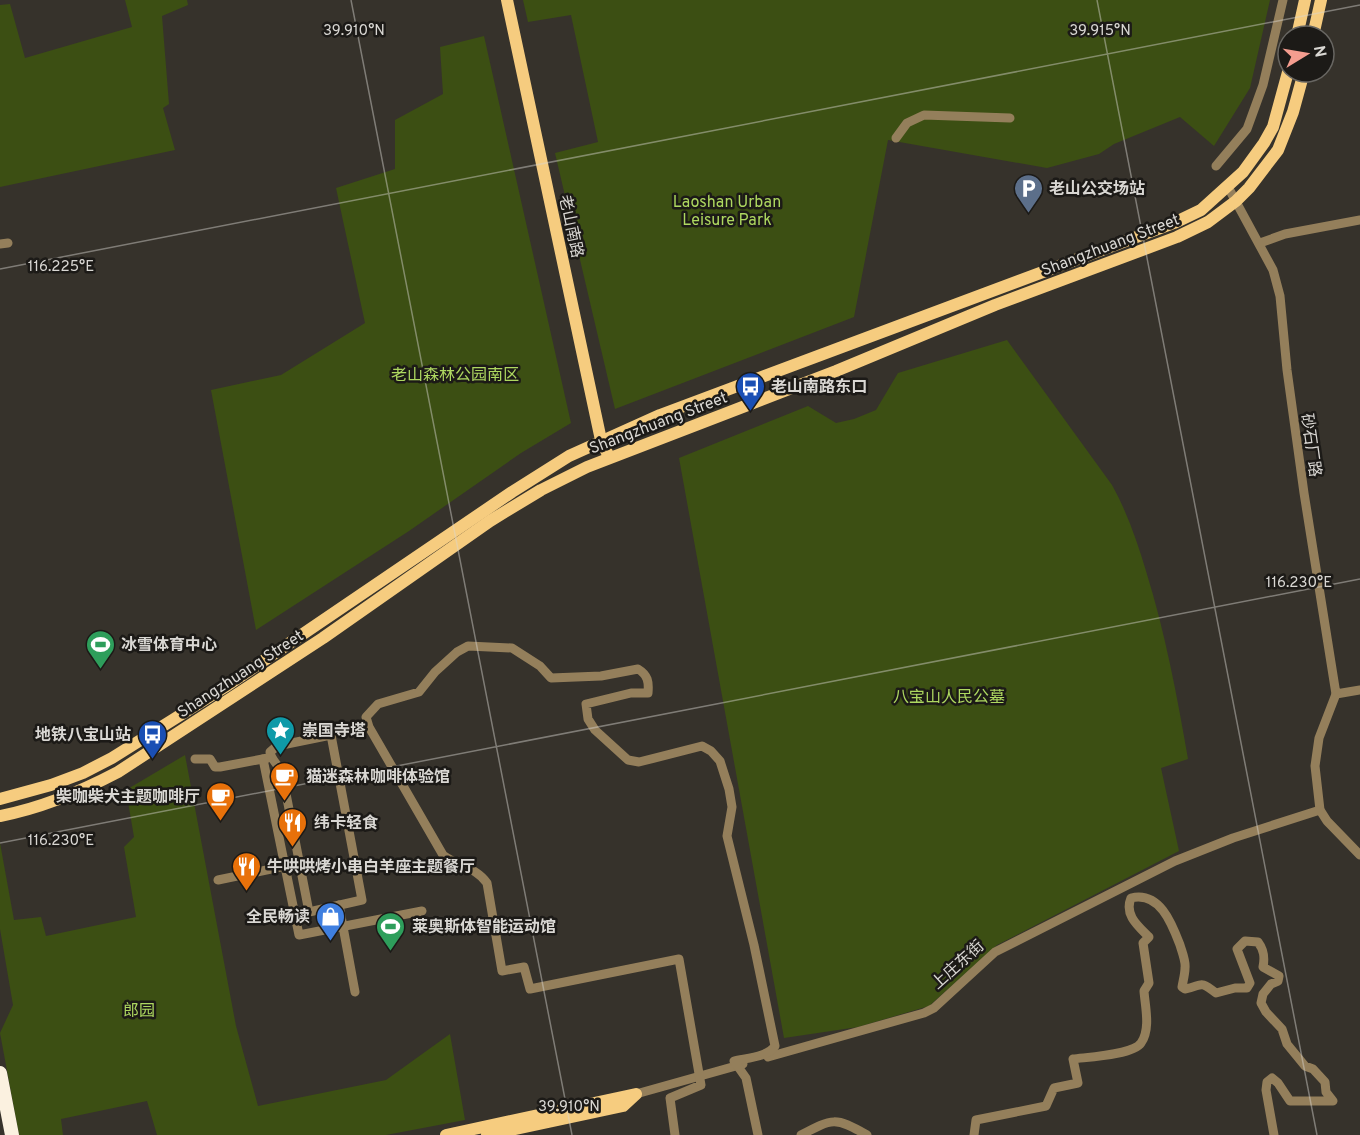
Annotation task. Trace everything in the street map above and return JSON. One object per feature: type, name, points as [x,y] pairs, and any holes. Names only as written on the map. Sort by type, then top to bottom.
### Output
[{"type":"highway","points":[[0,1073],[12,1135]]},
{"type":"main road","name":"老山南路","points":[[507,0],[601,440],[609,457]]},
{"type":"main road","points":[[1300,24],[1305,0]]},
{"type":"main road","points":[[1315,24],[1321,0]]},
{"type":"main road","name":"Shangzhuang Street","points":[[0,799],[51,785],[83,773],[112,758],[225,687],[481,512],[569,456],[601,440],[660,415],[1174,223],[1201,210],[1243,172],[1264,143],[1273,127],[1285,84]]},
{"type":"main road","name":"Shangzhuang Street","points":[[0,816],[57,801],[118,772],[323,639],[490,521],[541,490],[609,457],[836,371],[995,305],[1177,237],[1208,222],[1236,201],[1266,168],[1278,150],[1293,112],[1301,84]]},
{"type":"main road","name":"上庄东街","points":[[446,1135],[636,1094]]},
{"type":"main road","name":"上庄东街","points":[[487,1135],[623,1106],[636,1094]]},
{"type":"street","points":[[1216,166],[1247,129],[1263,85],[1283,0]]},
{"type":"street","points":[[896,138],[907,123],[924,115],[1010,118]]},
{"type":"street","name":"砂石厂路","points":[[1228,186],[1273,270],[1280,296],[1287,370],[1304,494],[1336,694]]},
{"type":"street","points":[[1260,243],[1285,234],[1360,220]]},
{"type":"street","points":[[675,1135],[670,1098],[701,1084],[679,959],[530,988],[524,967],[502,971],[487,883],[480,874],[454,863],[443,855],[369,727],[366,717],[378,704],[418,692],[435,672],[457,652],[468,646],[512,648],[540,666],[551,678],[601,676],[638,669],[645,673],[648,693],[631,693],[586,704],[588,719],[596,730],[628,760],[639,762],[702,746],[711,751],[720,761],[732,807],[727,836],[754,945],[775,1046],[767,1053],[734,1061],[746,1078],[758,1135]]},
{"type":"street","points":[[1360,690],[1336,694],[1319,738],[1315,766],[1320,810],[1327,821],[1360,855]]},
{"type":"street","points":[[195,759],[210,759],[215,766],[220,767],[267,758],[280,766],[309,912],[362,900],[331,735],[277,746],[267,758],[299,935],[422,911]]},
{"type":"street","name":"上庄东街","points":[[636,1094],[924,1013],[934,1008],[995,952],[1175,861],[1233,838],[1320,810]]},
{"type":"street","points":[[218,880],[300,863]]},
{"type":"street","points":[[974,1135],[976,1120],[1046,1106],[1054,1088],[1078,1083],[1073,1059],[1134,1050],[1142,1042],[1147,1022],[1144,991],[1149,983],[1143,943],[1149,937],[1133,922],[1129,912],[1128,904],[1131,898],[1136,897],[1156,904],[1166,912],[1186,967],[1182,987],[1185,989],[1200,983],[1216,993],[1235,988],[1247,988],[1250,983],[1237,949],[1245,942],[1258,942],[1265,958],[1263,967],[1279,976],[1278,981],[1271,984],[1263,994],[1261,1003],[1282,1029],[1287,1044],[1305,1066],[1313,1069],[1324,1082],[1326,1092],[1333,1101],[1290,1101],[1272,1078],[1267,1082],[1266,1090],[1274,1135]]},
{"type":"street","points":[[339,905],[355,992]]},
{"type":"street","points":[[801,1135],[823,1123],[838,1120],[867,1135]]},
{"type":"green space","points":[[125,0],[187,0],[188,5],[162,16],[169,104],[163,108],[175,150],[0,187],[0,5],[10,4],[25,58],[132,27]]},
{"type":"green space","name":"Laoshan Urban Leisure Park","points":[[523,0],[1270,0],[1250,88],[1214,146],[1180,117],[1114,144],[1099,154],[1047,168],[888,140],[854,317],[615,409],[555,153],[598,142],[571,15],[528,22]]},
{"type":"green space","name":"老山森林公园南区","points":[[484,36],[571,423],[521,453],[409,531],[256,630],[211,390],[281,375],[365,323],[336,188],[395,169],[395,120],[443,94],[440,47]]},
{"type":"green space","name":"八宝山人民公墓","points":[[1007,340],[1112,485],[1139,549],[1165,640],[1188,759],[1161,768],[1179,851],[997,945],[929,1006],[858,1027],[784,1038],[679,458],[808,406],[836,423],[854,419],[876,410],[898,373]]},
{"type":"green space","name":"郎园","points":[[185,755],[236,1026],[258,1106],[386,1080],[450,1034],[465,1120],[386,1135],[157,1135],[147,1101],[61,1119],[63,1135],[19,1135],[0,1033],[13,1005],[0,929],[0,843],[14,920],[41,917],[46,936],[136,917],[124,847],[134,837],[126,790]]},
{"type":"place","name":"老山公交场站","points":[[1028,214]]},
{"type":"place","name":"老山南路东口","points":[[750,412]]},
{"type":"place","name":"冰雪体育中心","points":[[100,670]]},
{"type":"place","name":"崇国寺塔","points":[[281,756]]},
{"type":"place","name":"地铁八宝山站","points":[[152,760]]},
{"type":"place","name":"猫迷森林咖啡体验馆","points":[[285,802]]},
{"type":"place","name":"柴咖·柴犬主题咖啡厅","points":[[221,822]]},
{"type":"place","name":"纬卡轻食","points":[[293,848]]},
{"type":"place","name":"牛哄哄烤小串白羊座主题餐厅","points":[[246,892]]},
{"type":"place","name":"全民畅读","points":[[331,942]]},
{"type":"place","name":"莱奥斯体智能运动馆","points":[[391,952]]}]
